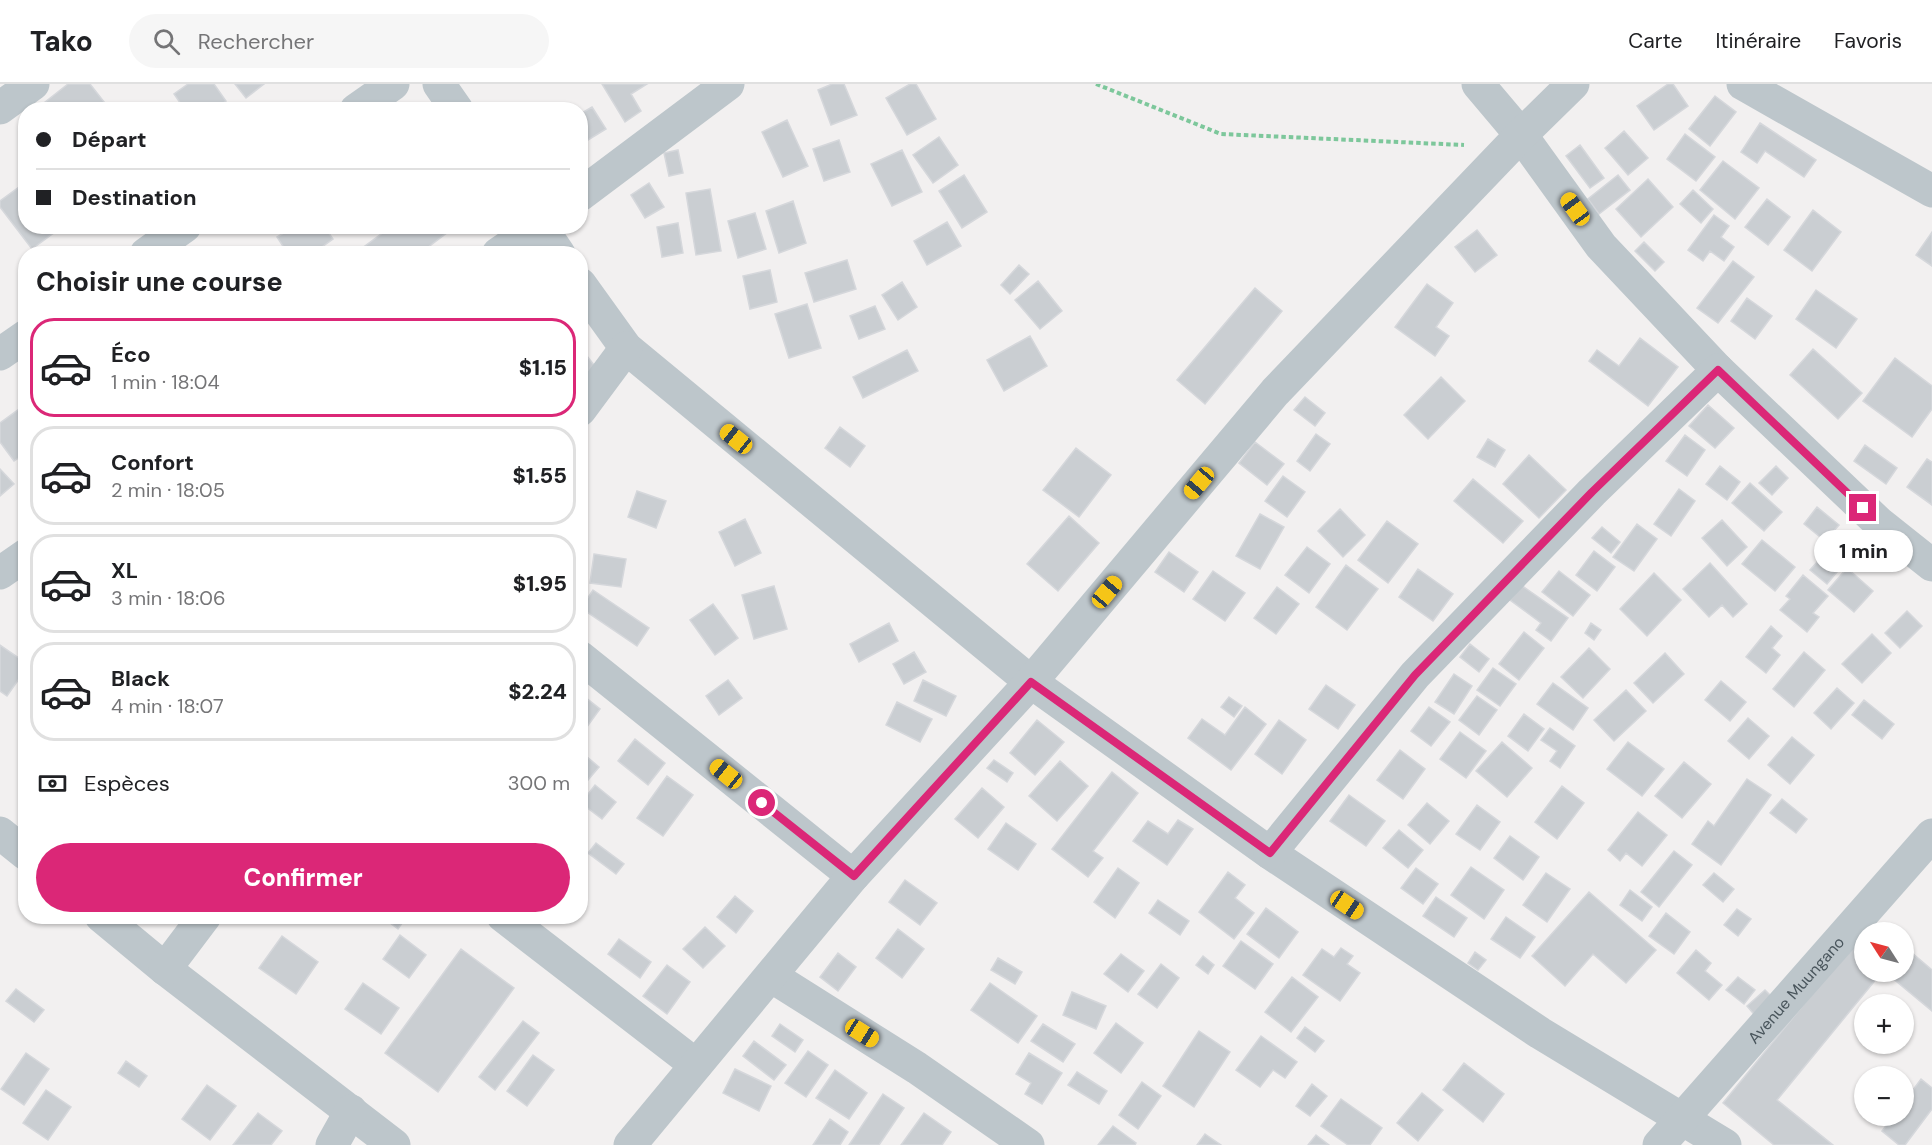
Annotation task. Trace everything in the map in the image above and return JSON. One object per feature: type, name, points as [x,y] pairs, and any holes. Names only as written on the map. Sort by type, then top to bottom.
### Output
[{"type":"street","points":[[0,108],[33,84]]},
{"type":"street","points":[[367,102],[393,84]]},
{"type":"street","points":[[439,84],[451,102]]},
{"type":"street","points":[[588,189],[728,84]]},
{"type":"street","points":[[1478,84],[1521,135],[1602,246],[1718,370],[1879,523],[1932,565]]},
{"type":"street","points":[[630,1145],[854,876],[1031,682],[1275,392],[1521,135],[1573,84]]},
{"type":"street","points":[[1743,84],[1932,191]]},
{"type":"street","points":[[157,246],[174,234]]},
{"type":"street","points":[[510,246],[527,234]]},
{"type":"street","points":[[588,295],[626,348],[1031,682],[1270,853],[1540,1034],[1683,1117],[1725,1145]]},
{"type":"street","points":[[0,354],[18,342]]},
{"type":"street","points":[[588,399],[626,348]]},
{"type":"street","points":[[1270,853],[1415,675],[1592,492],[1718,370]]},
{"type":"street","points":[[0,573],[18,561]]},
{"type":"street","points":[[588,663],[854,876]]},
{"type":"street","points":[[0,833],[18,848]]},
{"type":"street","name":"Avenue Muungano","points":[[1659,1145],[1932,835]]},
{"type":"street","points":[[111,924],[165,969],[394,1145]]},
{"type":"street","points":[[165,969],[199,924]]},
{"type":"street","points":[[513,924],[696,1065]]},
{"type":"street","points":[[771,976],[917,1068],[1028,1145]]},
{"type":"street","points":[[332,1145],[351,1112]]},
{"type":"path","points":[[1096,84],[1221,134],[1476,146],[1521,135]]},
{"type":"building","points":[[68,84],[90,84],[104,102],[45,102]]},
{"type":"building","points":[[188,84],[214,84],[226,101],[180,102],[174,94]]},
{"type":"building","points":[[235,84],[264,84],[246,98]]},
{"type":"building","points":[[602,84],[647,84],[631,94],[641,111],[625,122]]},
{"type":"building","points":[[832,84],[844,84],[857,115],[831,125],[818,90]]},
{"type":"building","points":[[910,84],[916,84],[936,119],[907,135],[886,98]]},
{"type":"building","points":[[1668,84],[1673,84],[1688,106],[1654,130],[1637,106]]},
{"type":"building","points":[[1715,96],[1736,112],[1710,146],[1689,129]]},
{"type":"building","points":[[592,107],[606,129],[588,140],[588,109]]},
{"type":"building","points":[[787,120],[808,166],[783,177],[762,132]]},
{"type":"building","points":[[1760,123],[1816,160],[1804,177],[1765,151],[1757,163],[1741,152]]},
{"type":"building","points":[[1624,131],[1648,158],[1628,175],[1605,148]]},
{"type":"building","points":[[1685,134],[1715,157],[1696,181],[1667,159]]},
{"type":"building","points":[[939,137],[958,165],[933,183],[913,155]]},
{"type":"building","points":[[839,140],[850,172],[824,181],[813,149]]},
{"type":"building","points":[[1580,145],[1604,178],[1590,188],[1566,156]]},
{"type":"building","points":[[678,150],[683,173],[669,176],[664,153]]},
{"type":"building","points":[[902,150],[922,192],[892,206],[871,164]]},
{"type":"building","points":[[1723,161],[1759,188],[1735,219],[1700,190]]},
{"type":"building","points":[[964,175],[987,212],[962,228],[939,191]]},
{"type":"building","points":[[1618,175],[1630,190],[1599,214],[1588,199]]},
{"type":"building","points":[[1648,179],[1673,207],[1641,237],[1616,209]]},
{"type":"building","points":[[649,183],[664,207],[645,218],[631,195]]},
{"type":"building","points":[[18,188],[18,231],[0,207],[0,201]]},
{"type":"building","points":[[710,189],[721,251],[696,255],[686,193]]},
{"type":"building","points":[[1693,190],[1713,209],[1701,223],[1680,204]]},
{"type":"building","points":[[1767,199],[1790,217],[1768,245],[1745,227]]},
{"type":"building","points":[[793,201],[806,243],[779,253],[766,211]]},
{"type":"building","points":[[1813,210],[1841,232],[1812,271],[1784,250]]},
{"type":"building","points":[[755,213],[766,249],[738,258],[728,221]]},
{"type":"building","points":[[1714,215],[1729,226],[1721,237],[1734,247],[1724,261],[1710,251],[1703,261],[1688,250]]},
{"type":"building","points":[[947,222],[961,246],[927,265],[914,241]]},
{"type":"building","points":[[678,223],[683,253],[662,257],[657,227]]},
{"type":"building","points":[[1477,230],[1497,255],[1475,272],[1455,247]]},
{"type":"building","points":[[1932,232],[1932,266],[1916,255]]},
{"type":"building","points":[[21,234],[52,234],[36,246],[30,246]]},
{"type":"building","points":[[282,234],[330,234],[333,239],[323,246],[283,246],[277,237]]},
{"type":"building","points":[[381,234],[445,234],[430,246],[365,246]]},
{"type":"building","points":[[1644,242],[1664,262],[1655,271],[1635,251]]},
{"type":"building","points":[[847,260],[856,289],[814,302],[805,273]]},
{"type":"building","points":[[1733,261],[1754,277],[1718,323],[1697,308]]},
{"type":"building","points":[[1019,265],[1029,274],[1010,294],[1001,285]]},
{"type":"building","points":[[770,270],[777,302],[750,309],[743,276]]},
{"type":"building","points":[[1038,281],[1062,311],[1040,329],[1015,300]]},
{"type":"building","points":[[902,282],[917,307],[898,320],[882,295]]},
{"type":"building","points":[[1427,284],[1453,303],[1436,327],[1449,336],[1435,356],[1395,327]]},
{"type":"building","points":[[1255,288],[1282,311],[1205,404],[1177,380]]},
{"type":"building","points":[[1816,290],[1857,319],[1836,348],[1796,319]]},
{"type":"building","points":[[1747,298],[1772,316],[1755,339],[1731,321]]},
{"type":"building","points":[[807,304],[821,348],[789,358],[775,314]]},
{"type":"building","points":[[875,306],[885,329],[859,339],[850,316]]},
{"type":"building","points":[[1030,336],[1047,366],[1004,391],[987,360]]},
{"type":"building","points":[[1640,338],[1678,367],[1648,406],[1589,361],[1597,350],[1619,366]]},
{"type":"building","points":[[1813,349],[1862,393],[1838,419],[1790,375]]},
{"type":"building","points":[[907,350],[918,371],[863,398],[853,377]]},
{"type":"building","points":[[588,357],[598,370],[588,378]]},
{"type":"building","points":[[1895,358],[1932,386],[1932,409],[1912,437],[1863,401]]},
{"type":"building","points":[[1441,377],[1465,401],[1428,439],[1404,415]]},
{"type":"building","points":[[1305,397],[1325,413],[1315,426],[1294,410]]},
{"type":"building","points":[[1708,405],[1734,428],[1715,448],[1689,426]]},
{"type":"building","points":[[18,410],[18,458],[14,461],[0,442],[0,423]]},
{"type":"building","points":[[840,427],[865,446],[850,467],[825,448]]},
{"type":"building","points":[[1316,434],[1330,444],[1310,471],[1297,461]]},
{"type":"building","points":[[1685,435],[1705,450],[1687,476],[1666,461]]},
{"type":"building","points":[[1488,439],[1505,450],[1495,467],[1477,457]]},
{"type":"building","points":[[1255,442],[1284,464],[1267,485],[1239,463]]},
{"type":"building","points":[[1865,445],[1897,468],[1886,484],[1854,461]]},
{"type":"building","points":[[1076,448],[1111,475],[1079,517],[1043,490]]},
{"type":"building","points":[[1529,455],[1566,490],[1539,518],[1503,484]]},
{"type":"building","points":[[1927,459],[1932,462],[1932,505],[1907,487]]},
{"type":"building","points":[[1720,466],[1740,482],[1727,500],[1706,484]]},
{"type":"building","points":[[1776,466],[1788,478],[1772,495],[1759,483]]},
{"type":"building","points":[[0,469],[14,484],[0,496]]},
{"type":"building","points":[[1283,476],[1305,492],[1287,517],[1265,501]]},
{"type":"building","points":[[1473,479],[1523,521],[1503,543],[1454,501]]},
{"type":"building","points":[[1750,483],[1782,512],[1764,531],[1732,503]]},
{"type":"building","points":[[1679,489],[1695,501],[1671,536],[1654,524]]},
{"type":"building","points":[[637,491],[666,501],[656,528],[628,517]]},
{"type":"building","points":[[1817,507],[1839,525],[1825,541],[1804,524]]},
{"type":"building","points":[[1340,509],[1365,535],[1343,557],[1318,531]]},
{"type":"building","points":[[1260,514],[1284,527],[1260,569],[1236,556]]},
{"type":"building","points":[[1069,516],[1099,543],[1058,591],[1027,564]]},
{"type":"building","points":[[745,519],[761,553],[735,566],[719,532]]},
{"type":"building","points":[[1722,520],[1747,547],[1727,566],[1702,538]]},
{"type":"building","points":[[1387,521],[1418,544],[1388,583],[1358,560]]},
{"type":"building","points":[[1637,524],[1657,539],[1634,571],[1613,557]]},
{"type":"building","points":[[1602,527],[1620,542],[1611,553],[1592,538]]},
{"type":"building","points":[[1762,540],[1795,567],[1775,591],[1742,564]]},
{"type":"building","points":[[1307,547],[1330,564],[1309,593],[1285,575]]},
{"type":"building","points":[[1594,551],[1615,567],[1597,591],[1576,575]]},
{"type":"building","points":[[1169,552],[1198,572],[1184,592],[1155,572]]},
{"type":"building","points":[[1826,552],[1842,566],[1827,584],[1810,570]]},
{"type":"building","points":[[594,554],[626,559],[621,587],[590,583]]},
{"type":"building","points":[[1710,563],[1747,604],[1733,617],[1722,605],[1709,617],[1683,589]]},
{"type":"building","points":[[1346,565],[1378,589],[1347,630],[1316,607]]},
{"type":"building","points":[[1847,568],[1873,591],[1854,612],[1828,590]]},
{"type":"building","points":[[1418,569],[1453,594],[1433,621],[1399,597]]},
{"type":"building","points":[[1213,571],[1245,593],[1225,621],[1193,599]]},
{"type":"building","points":[[1559,571],[1590,595],[1573,616],[1542,592]]},
{"type":"building","points":[[1654,573],[1681,600],[1647,636],[1620,609]]},
{"type":"building","points":[[1803,575],[1828,596],[1813,613],[1819,617],[1807,632],[1780,610],[1790,599],[1786,596]]},
{"type":"building","points":[[1521,585],[1568,618],[1551,641],[1536,630],[1541,623],[1510,600]]},
{"type":"building","points":[[774,586],[787,629],[754,639],[742,595]]},
{"type":"building","points":[[1277,587],[1299,604],[1276,634],[1254,618]]},
{"type":"building","points":[[593,590],[649,628],[637,646],[588,613],[588,598]]},
{"type":"building","points":[[713,604],[738,638],[715,655],[690,620]]},
{"type":"building","points":[[1907,611],[1922,626],[1900,648],[1885,633]]},
{"type":"building","points":[[889,623],[898,641],[859,662],[850,644]]},
{"type":"building","points":[[1591,623],[1601,630],[1594,640],[1585,633]]},
{"type":"building","points":[[1771,626],[1782,636],[1772,648],[1780,655],[1766,673],[1746,657]]},
{"type":"building","points":[[1524,632],[1544,648],[1519,680],[1499,664]]},
{"type":"building","points":[[1872,634],[1891,653],[1862,683],[1842,664]]},
{"type":"building","points":[[1470,644],[1489,659],[1479,672],[1460,657]]},
{"type":"building","points":[[0,645],[18,657],[18,680],[7,696],[0,691]]},
{"type":"building","points":[[1589,648],[1610,669],[1583,698],[1561,677]]},
{"type":"building","points":[[914,652],[926,672],[904,684],[893,664]]},
{"type":"building","points":[[1804,652],[1825,670],[1794,707],[1773,689]]},
{"type":"building","points":[[1665,653],[1684,674],[1653,703],[1634,683]]},
{"type":"building","points":[[1493,668],[1516,684],[1500,706],[1477,690]]},
{"type":"building","points":[[1454,674],[1472,686],[1454,714],[1435,702]]},
{"type":"building","points":[[728,680],[742,698],[719,715],[706,696]]},
{"type":"building","points":[[923,680],[956,696],[946,716],[914,701]]},
{"type":"building","points":[[1721,681],[1746,702],[1730,721],[1705,700]]},
{"type":"building","points":[[1553,683],[1588,708],[1573,730],[1537,704]]},
{"type":"building","points":[[1326,685],[1355,705],[1338,729],[1309,709]]},
{"type":"building","points":[[1837,688],[1854,703],[1831,729],[1814,713]]},
{"type":"building","points":[[1626,690],[1646,711],[1614,741],[1594,720]]},
{"type":"building","points":[[1477,696],[1497,710],[1479,735],[1459,720]]},
{"type":"building","points":[[1229,697],[1242,706],[1234,717],[1221,707]]},
{"type":"building","points":[[588,699],[600,709],[588,725]]},
{"type":"building","points":[[1864,700],[1894,724],[1882,739],[1852,715]]},
{"type":"building","points":[[897,702],[932,719],[920,742],[886,725]]},
{"type":"building","points":[[1245,707],[1266,724],[1231,770],[1188,738],[1202,719],[1225,735]]},
{"type":"building","points":[[1429,707],[1450,722],[1431,746],[1411,731]]},
{"type":"building","points":[[1524,714],[1544,729],[1528,751],[1508,736]]},
{"type":"building","points":[[1748,718],[1769,736],[1749,759],[1728,741]]},
{"type":"building","points":[[1037,720],[1064,742],[1035,775],[1010,753]]},
{"type":"building","points":[[1279,720],[1306,740],[1282,774],[1255,754]]},
{"type":"building","points":[[1550,728],[1575,746],[1560,768],[1550,761],[1557,751],[1541,740]]},
{"type":"building","points":[[1460,732],[1486,751],[1466,778],[1440,759]]},
{"type":"building","points":[[1792,737],[1814,755],[1790,784],[1768,765]]},
{"type":"building","points":[[635,739],[665,763],[648,785],[618,761]]},
{"type":"building","points":[[1502,742],[1532,768],[1507,797],[1476,771]]},
{"type":"building","points":[[1628,742],[1664,769],[1642,796],[1607,769]]},
{"type":"building","points":[[1400,750],[1425,769],[1403,799],[1377,780]]},
{"type":"building","points":[[588,758],[599,767],[588,780]]},
{"type":"building","points":[[994,760],[1013,773],[1007,782],[987,768]]},
{"type":"building","points":[[1060,761],[1088,786],[1057,821],[1029,796]]},
{"type":"building","points":[[1684,762],[1711,784],[1682,818],[1655,796]]},
{"type":"building","points":[[1112,772],[1138,793],[1093,851],[1103,858],[1088,877],[1052,849]]},
{"type":"building","points":[[667,776],[693,795],[663,836],[637,818]]},
{"type":"building","points":[[1747,779],[1771,795],[1721,865],[1692,844],[1708,821],[1714,826]]},
{"type":"building","points":[[595,785],[616,802],[602,819],[588,808],[588,794]]},
{"type":"building","points":[[1562,786],[1584,803],[1557,839],[1535,822]]},
{"type":"building","points":[[982,788],[1004,807],[978,838],[955,819]]},
{"type":"building","points":[[1349,795],[1385,821],[1366,846],[1330,821]]},
{"type":"building","points":[[1782,799],[1807,819],[1796,833],[1770,813]]},
{"type":"building","points":[[1427,803],[1449,821],[1430,844],[1408,825]]},
{"type":"building","points":[[1477,805],[1500,822],[1480,850],[1456,834]]},
{"type":"building","points":[[1638,812],[1667,835],[1642,866],[1626,853],[1620,861],[1608,850]]},
{"type":"building","points":[[1178,820],[1193,829],[1167,865],[1133,841],[1148,821],[1168,834]]},
{"type":"building","points":[[1006,823],[1036,844],[1018,870],[988,849]]},
{"type":"building","points":[[1399,830],[1423,850],[1408,868],[1383,848]]},
{"type":"building","points":[[1510,836],[1539,857],[1523,880],[1494,858]]},
{"type":"building","points":[[596,843],[624,864],[616,874],[588,853]]},
{"type":"building","points":[[1674,851],[1692,865],[1659,907],[1641,892]]},
{"type":"building","points":[[1471,867],[1504,890],[1484,919],[1451,895]]},
{"type":"building","points":[[1118,868],[1139,883],[1115,918],[1094,902]]},
{"type":"building","points":[[1416,868],[1438,884],[1423,904],[1401,888]]},
{"type":"building","points":[[1228,872],[1245,885],[1235,898],[1254,913],[1234,939],[1199,912]]},
{"type":"building","points":[[1546,873],[1570,889],[1547,922],[1523,905]]},
{"type":"building","points":[[1714,873],[1734,889],[1723,902],[1703,885]]},
{"type":"building","points":[[905,880],[937,903],[920,925],[889,902]]},
{"type":"building","points":[[1630,890],[1652,907],[1642,921],[1620,905]]},
{"type":"building","points":[[1589,892],[1656,950],[1626,983],[1593,954],[1565,986],[1532,956]]},
{"type":"building","points":[[735,896],[753,911],[736,933],[717,917]]},
{"type":"building","points":[[1436,897],[1467,918],[1454,937],[1423,916]]},
{"type":"building","points":[[1158,900],[1189,921],[1180,935],[1149,913]]},
{"type":"building","points":[[1266,908],[1298,932],[1279,958],[1247,934]]},
{"type":"building","points":[[1737,909],[1751,919],[1738,936],[1724,925]]},
{"type":"building","points":[[1666,913],[1690,932],[1674,954],[1649,936]]},
{"type":"building","points":[[1506,917],[1535,937],[1520,958],[1491,939]]},
{"type":"building","points":[[391,924],[401,924],[398,929]]},
{"type":"building","points":[[705,927],[725,946],[703,968],[683,949]]},
{"type":"building","points":[[898,929],[924,949],[902,978],[876,958]]},
{"type":"building","points":[[400,935],[426,955],[409,978],[383,959]]},
{"type":"building","points":[[282,936],[318,962],[296,994],[259,968]]},
{"type":"building","points":[[619,939],[651,962],[640,978],[608,954]]},
{"type":"building","points":[[1241,941],[1273,964],[1255,989],[1223,966]]},
{"type":"building","points":[[1854,943],[1854,982],[1874,982],[1864,994],[1854,994],[1854,1006],[1777,1100],[1833,1145],[1774,1145],[1723,1103]]},
{"type":"building","points":[[1341,948],[1353,956],[1347,964],[1360,973],[1340,1001],[1303,975],[1322,949],[1334,957]]},
{"type":"building","points":[[461,949],[514,988],[438,1092],[385,1053]]},
{"type":"building","points":[[1696,950],[1711,963],[1705,971],[1722,985],[1709,1000],[1677,973]]},
{"type":"building","points":[[1475,952],[1486,960],[1478,970],[1468,963]]},
{"type":"building","points":[[838,953],[856,967],[838,991],[820,977]]},
{"type":"building","points":[[1121,954],[1144,971],[1128,992],[1104,974]]},
{"type":"building","points":[[1914,955],[1932,970],[1932,1011],[1897,982],[1914,982]]},
{"type":"building","points":[[1203,956],[1214,965],[1208,974],[1196,965]]},
{"type":"building","points":[[998,958],[1022,972],[1015,984],[991,970]]},
{"type":"building","points":[[1161,964],[1179,978],[1157,1008],[1138,994]]},
{"type":"building","points":[[667,965],[690,982],[667,1014],[643,996]]},
{"type":"building","points":[[1292,977],[1318,997],[1291,1032],[1265,1012]]},
{"type":"building","points":[[1738,977],[1755,990],[1744,1004],[1726,990]]},
{"type":"building","points":[[363,983],[399,1008],[381,1034],[345,1009]]},
{"type":"building","points":[[990,983],[1037,1016],[1018,1043],[971,1010]]},
{"type":"building","points":[[16,989],[44,1010],[34,1022],[6,1001]]},
{"type":"building","points":[[1765,990],[1777,1002],[1758,1019],[1747,1006]]},
{"type":"building","points":[[1072,992],[1106,1006],[1096,1029],[1063,1015]]},
{"type":"building","points":[[523,1021],[539,1033],[495,1090],[479,1077]]},
{"type":"building","points":[[1116,1023],[1143,1043],[1121,1073],[1094,1053]]},
{"type":"building","points":[[780,1024],[803,1040],[795,1052],[772,1036]]},
{"type":"building","points":[[1043,1024],[1075,1044],[1063,1062],[1031,1041]]},
{"type":"building","points":[[1305,1027],[1324,1041],[1315,1052],[1297,1038]]},
{"type":"building","points":[[1199,1031],[1230,1052],[1194,1107],[1163,1086]]},
{"type":"building","points":[[1261,1036],[1297,1062],[1285,1078],[1273,1070],[1260,1087],[1236,1070]]},
{"type":"building","points":[[754,1041],[786,1065],[774,1080],[743,1056]]},
{"type":"building","points":[[808,1051],[828,1065],[806,1097],[785,1083]]},
{"type":"building","points":[[26,1053],[49,1069],[24,1105],[1,1089]]},
{"type":"building","points":[[1029,1053],[1062,1073],[1042,1104],[1025,1094],[1031,1083],[1016,1074]]},
{"type":"building","points":[[533,1055],[554,1070],[527,1106],[507,1091]]},
{"type":"building","points":[[126,1061],[147,1076],[139,1087],[118,1073]]},
{"type":"building","points":[[1464,1063],[1504,1094],[1483,1122],[1443,1090]]},
{"type":"building","points":[[735,1069],[771,1086],[759,1111],[723,1093]]},
{"type":"building","points":[[835,1070],[867,1093],[849,1119],[816,1098]]},
{"type":"building","points":[[1077,1072],[1107,1091],[1099,1104],[1068,1085]]},
{"type":"building","points":[[1921,1079],[1932,1088],[1932,1109],[1905,1145],[1899,1145],[1882,1131],[1886,1126],[1914,1126],[1914,1088]]},
{"type":"building","points":[[1142,1082],[1161,1096],[1138,1129],[1119,1115]]},
{"type":"building","points":[[1312,1084],[1327,1096],[1310,1116],[1296,1106]]},
{"type":"building","points":[[207,1085],[236,1106],[210,1140],[182,1119]]},
{"type":"building","points":[[46,1090],[71,1107],[48,1140],[23,1123]]},
{"type":"building","points":[[1422,1093],[1443,1110],[1418,1141],[1397,1123]]},
{"type":"building","points":[[883,1094],[904,1108],[879,1145],[849,1145]]},
{"type":"building","points":[[1341,1099],[1382,1128],[1370,1145],[1348,1145],[1321,1126]]},
{"type":"building","points":[[258,1113],[282,1131],[271,1145],[233,1145]]},
{"type":"building","points":[[924,1113],[951,1132],[942,1145],[901,1145]]},
{"type":"building","points":[[830,1119],[848,1132],[840,1145],[813,1145]]},
{"type":"building","points":[[1113,1126],[1136,1143],[1135,1145],[1098,1145]]},
{"type":"building","points":[[1205,1134],[1221,1145],[1197,1145]]},
{"type":"building","points":[[1316,1135],[1329,1145],[1308,1145]]},
{"type":"route","points":[[762,803],[854,876],[1031,682],[1270,853],[1415,675],[1592,492],[1718,370],[1863,508]]}]
